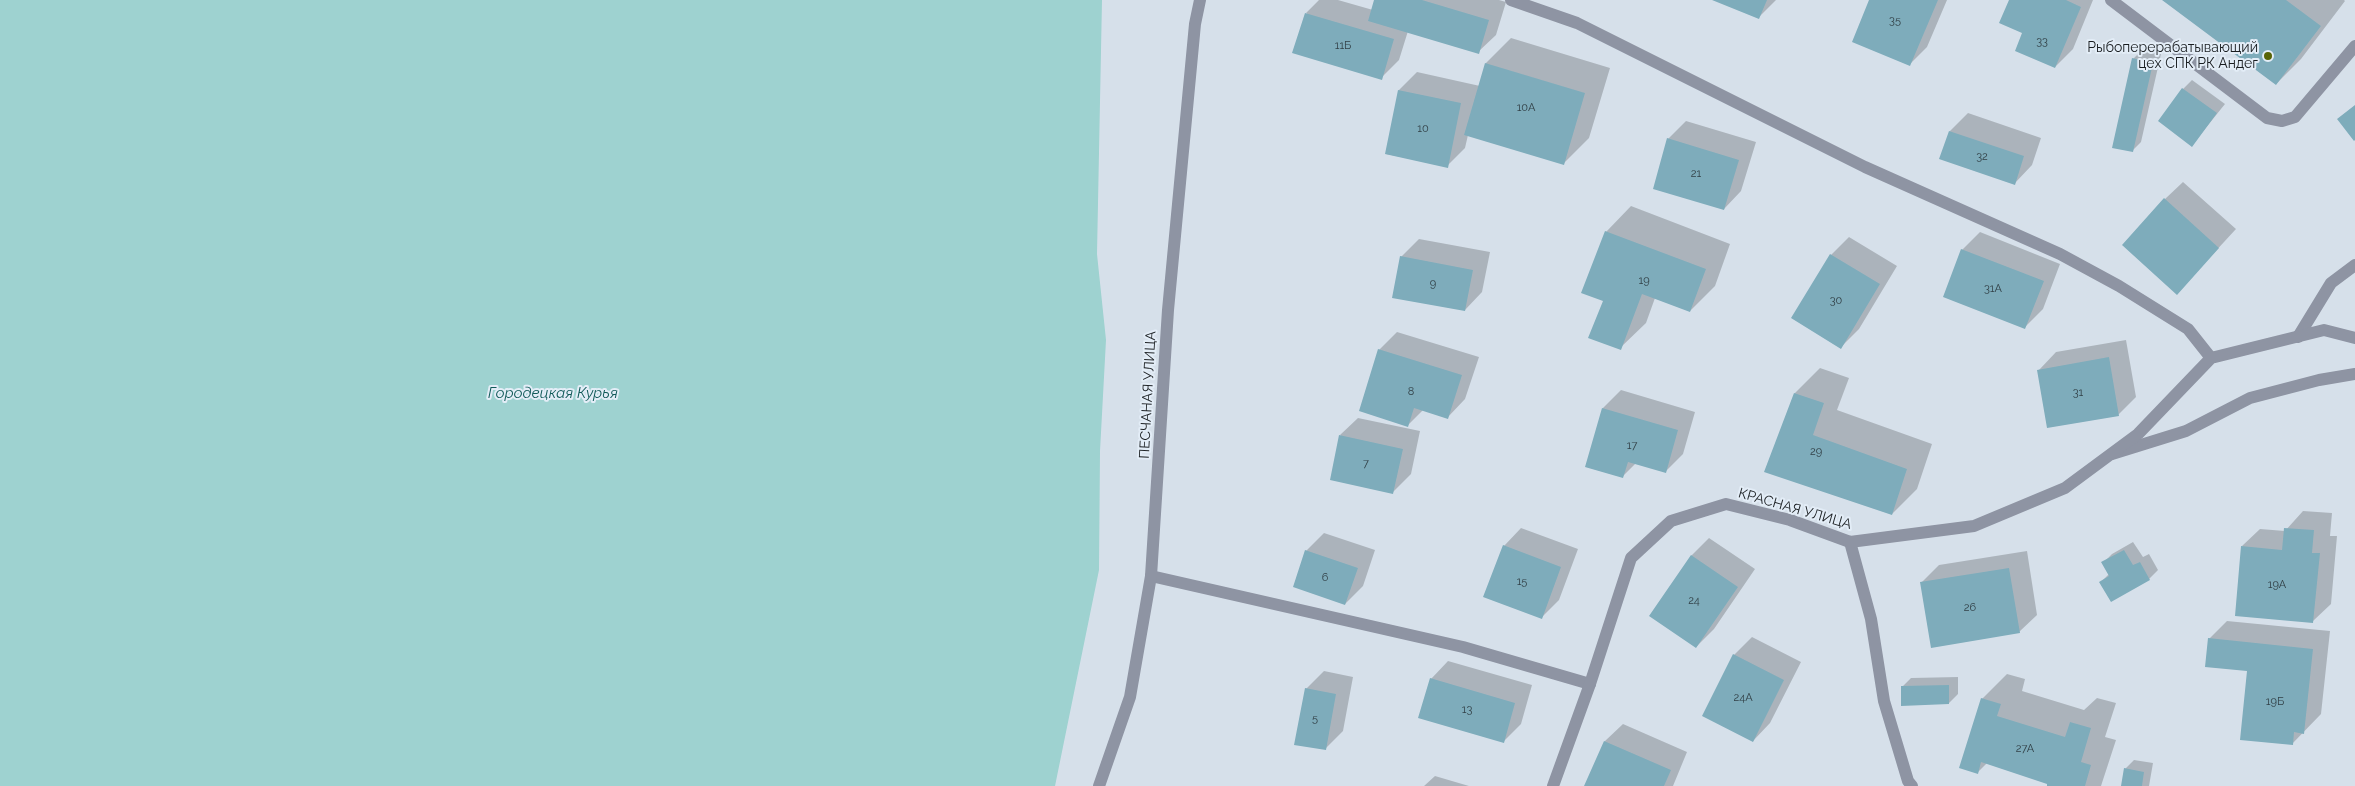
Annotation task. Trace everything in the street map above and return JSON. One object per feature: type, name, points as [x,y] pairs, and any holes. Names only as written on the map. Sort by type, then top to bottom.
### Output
[{"type":"street","name":"ПЕСЧАНАЯ УЛИЦА","points":[[1099,786],[1130,697],[1152,576],[1168,310],[1196,24],[1200,0]]},
{"type":"street","points":[[1511,0],[1577,23],[1866,167],[2060,254],[2118,286],[2188,329],[2211,358],[2324,330],[2355,338]]},
{"type":"street","points":[[2111,0],[2267,118],[2282,121],[2294,117],[2355,46]]},
{"type":"street","points":[[2298,337],[2331,283],[2355,265]]},
{"type":"street","name":"КРАСНАЯ УЛИЦА","points":[[1553,786],[1590,684],[1631,558],[1671,520],[1726,504],[1790,520],[1850,542],[1974,526],[2065,488],[2138,434],[2211,358]]},
{"type":"street","points":[[2109,455],[2186,431],[2250,398],[2319,380],[2355,374]]},
{"type":"street","points":[[1850,542],[1871,619],[1884,701],[1908,781],[1912,786]]},
{"type":"street","points":[[1152,576],[1463,647],[1590,684]]},
{"type":"water","name":"Городецкая Курья","points":[[0,0],[1102,0],[1097,254],[1106,340],[1100,451],[1099,570],[1055,786],[0,786]]},
{"type":"building","points":[[1374,0],[1422,0],[1489,20],[1479,54],[1368,21]]},
{"type":"building","points":[[1712,0],[1767,0],[1759,19]]},
{"type":"building","points":[[1869,0],[1938,0],[1910,66],[1852,42]]},
{"type":"building","points":[[2009,0],[2066,0],[2081,7],[2055,68],[2015,51],[2022,33],[1999,23]]},
{"type":"building","name":"Рыбоперерабатывающий цех СПК РК Андег","points":[[2162,0],[2286,0],[2321,26],[2276,85]]},
{"type":"building","points":[[1305,13],[1394,39],[1382,80],[1292,53]]},
{"type":"building","points":[[2132,58],[2153,63],[2133,152],[2112,148]]},
{"type":"building","points":[[1485,63],[1585,93],[1564,165],[1464,135]]},
{"type":"building","points":[[2182,88],[2217,113],[2192,147],[2158,121]]},
{"type":"building","points":[[1398,90],[1461,103],[1448,168],[1385,154]]},
{"type":"building","points":[[2355,105],[2355,140],[2354,141],[2337,119]]},
{"type":"building","points":[[1949,131],[2024,156],[2015,185],[1939,159]]},
{"type":"building","points":[[1667,138],[1739,160],[1724,210],[1653,189]]},
{"type":"building","points":[[2164,198],[2219,248],[2177,295],[2122,245]]},
{"type":"building","points":[[1605,231],[1706,269],[1690,312],[1642,294],[1621,350],[1588,338],[1603,301],[1581,293]]},
{"type":"building","points":[[1961,249],[2044,281],[2025,329],[1943,297]]},
{"type":"building","points":[[1830,254],[1880,284],[1841,349],[1791,318]]},
{"type":"building","points":[[1400,256],[1473,270],[1465,311],[1392,298]]},
{"type":"building","points":[[1378,349],[1462,375],[1448,419],[1414,408],[1408,427],[1359,411]]},
{"type":"building","points":[[2109,357],[2119,416],[2047,428],[2037,370]]},
{"type":"building","points":[[1794,393],[1824,403],[1813,435],[1907,469],[1892,515],[1764,472]]},
{"type":"building","points":[[1602,408],[1678,430],[1666,473],[1628,462],[1623,478],[1585,467]]},
{"type":"building","points":[[1339,435],[1403,449],[1393,494],[1330,480]]},
{"type":"building","points":[[2284,528],[2314,530],[2312,553],[2320,553],[2313,623],[2235,616],[2241,546],[2282,550]]},
{"type":"building","points":[[1503,545],[1561,567],[1542,619],[1483,597]]},
{"type":"building","points":[[1305,550],[1358,568],[1345,605],[1293,587]]},
{"type":"building","points":[[2124,550],[2133,565],[2140,562],[2150,580],[2111,602],[2099,582],[2109,576],[2101,562]]},
{"type":"building","points":[[1691,555],[1738,587],[1696,648],[1649,616]]},
{"type":"building","points":[[2009,568],[2020,633],[1931,648],[1920,582]]},
{"type":"building","points":[[2208,638],[2313,649],[2304,734],[2294,732],[2293,745],[2240,740],[2247,671],[2205,667]]},
{"type":"building","points":[[1733,654],[1784,680],[1753,742],[1702,716]]},
{"type":"building","points":[[1430,678],[1515,703],[1504,743],[1418,718]]},
{"type":"building","points":[[1949,685],[1949,704],[1901,706],[1901,686]]},
{"type":"building","points":[[1305,688],[1336,694],[1326,750],[1294,745]]},
{"type":"building","points":[[1981,698],[2001,704],[1997,716],[2065,737],[2070,722],[2091,728],[2081,762],[2091,765],[2085,786],[2047,786],[2047,784],[1981,762],[1978,774],[1959,768]]},
{"type":"building","points":[[1604,741],[1671,770],[1664,786],[1584,786]]},
{"type":"building","points":[[2124,768],[2144,772],[2142,786],[2121,786]]},
{"type":"place","name":"Рыбоперерабатывающий цех СПК РК Андег","points":[[2268,56]]}]
